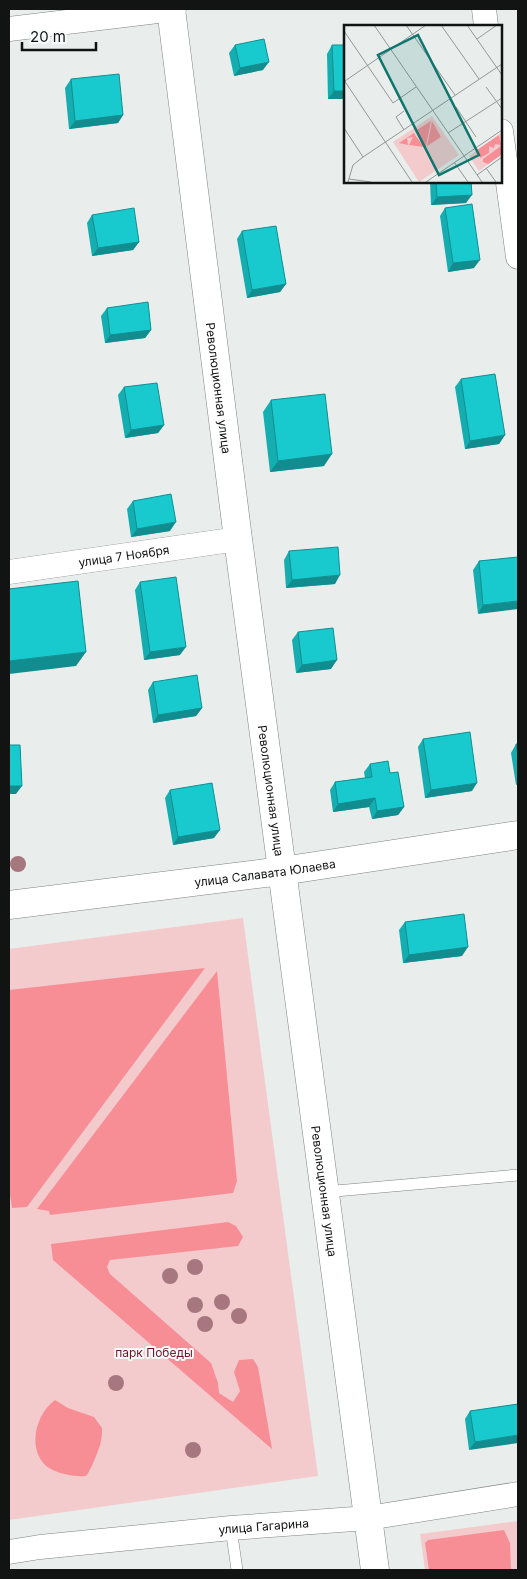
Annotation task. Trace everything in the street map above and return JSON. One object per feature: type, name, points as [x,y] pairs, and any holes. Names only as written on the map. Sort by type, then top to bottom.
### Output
[{"type":"street","points":[[9,29],[172,9]]},
{"type":"street","name":"Революционная улица","points":[[172,9],[238,539],[375,1570]]},
{"type":"street","points":[[484,9],[486,25]]},
{"type":"street","points":[[502,138],[518,257]]},
{"type":"street","name":"улица 7 Ноября","points":[[9,572],[238,539]]},
{"type":"street","name":"улица Салавата Юлаева","points":[[9,905],[282,871],[518,835]]},
{"type":"street","name":"улица Гагарина","points":[[9,1552],[40,1547],[231,1528],[368,1518],[518,1494]]},
{"type":"lane","points":[[324,1192],[518,1175]]},
{"type":"lane","points":[[231,1528],[237,1570]]},
{"type":"green space","name":"парк Победы","points":[[243,918],[318,1476],[9,1520],[9,949]]},
{"type":"green space","points":[[518,1521],[518,1570],[425,1570],[420,1534]]},
{"type":"shaded area","points":[[205,968],[27,1207],[12,1208],[9,1188],[9,990]]},
{"type":"shaded area","points":[[217,971],[237,1181],[233,1193],[50,1215],[49,1211],[37,1209]]},
{"type":"shaded area","points":[[228,1222],[236,1226],[243,1237],[238,1246],[110,1260],[107,1267],[110,1274],[211,1363],[218,1383],[219,1393],[233,1402],[240,1391],[234,1372],[239,1360],[253,1359],[258,1367],[272,1449],[53,1260],[51,1244]]},
{"type":"shaded area","points":[[55,1400],[68,1408],[94,1417],[102,1428],[99,1449],[86,1476],[67,1475],[53,1470],[42,1461],[37,1453],[36,1433],[38,1423],[42,1414]]},
{"type":"shaded area","points":[[504,1530],[510,1543],[511,1570],[429,1570],[425,1543],[428,1540]]},
{"type":"building","points":[[264,39],[269,62],[240,68],[235,45]]},
{"type":"building","points":[[332,45],[344,45],[344,91],[334,91]]},
{"type":"building","points":[[119,74],[123,115],[75,121],[71,79]]},
{"type":"building","points":[[436,182],[471,182],[472,195],[437,197]]},
{"type":"building","points":[[472,204],[480,260],[453,263],[445,208]]},
{"type":"building","points":[[134,208],[139,242],[98,248],[92,215]]},
{"type":"building","points":[[276,226],[286,284],[252,290],[242,231]]},
{"type":"building","points":[[148,302],[151,330],[110,335],[107,308]]},
{"type":"building","points":[[495,374],[505,435],[470,441],[461,379]]},
{"type":"building","points":[[157,383],[164,425],[131,430],[124,387]]},
{"type":"building","points":[[325,394],[332,454],[278,461],[271,400]]},
{"type":"building","points":[[171,494],[176,522],[137,529],[133,501]]},
{"type":"building","points":[[338,547],[340,575],[292,580],[289,551]]},
{"type":"building","points":[[518,557],[518,601],[483,605],[479,561]]},
{"type":"building","points":[[176,577],[186,647],[150,652],[140,582]]},
{"type":"building","points":[[78,581],[86,652],[9,661],[9,589]]},
{"type":"building","points":[[333,628],[337,660],[302,665],[298,632]]},
{"type":"building","points":[[197,675],[202,708],[158,715],[153,682]]},
{"type":"building","points":[[470,732],[477,783],[431,790],[423,739]]},
{"type":"building","points":[[9,745],[20,745],[22,786],[9,786]]},
{"type":"building","points":[[388,761],[390,773],[398,772],[404,807],[377,811],[375,798],[338,804],[335,782],[372,777],[370,764]]},
{"type":"building","points":[[212,783],[220,830],[178,837],[170,790]]},
{"type":"building","points":[[464,914],[468,947],[409,955],[405,922]]},
{"type":"building","points":[[518,1404],[518,1435],[475,1442],[470,1411]]}]
